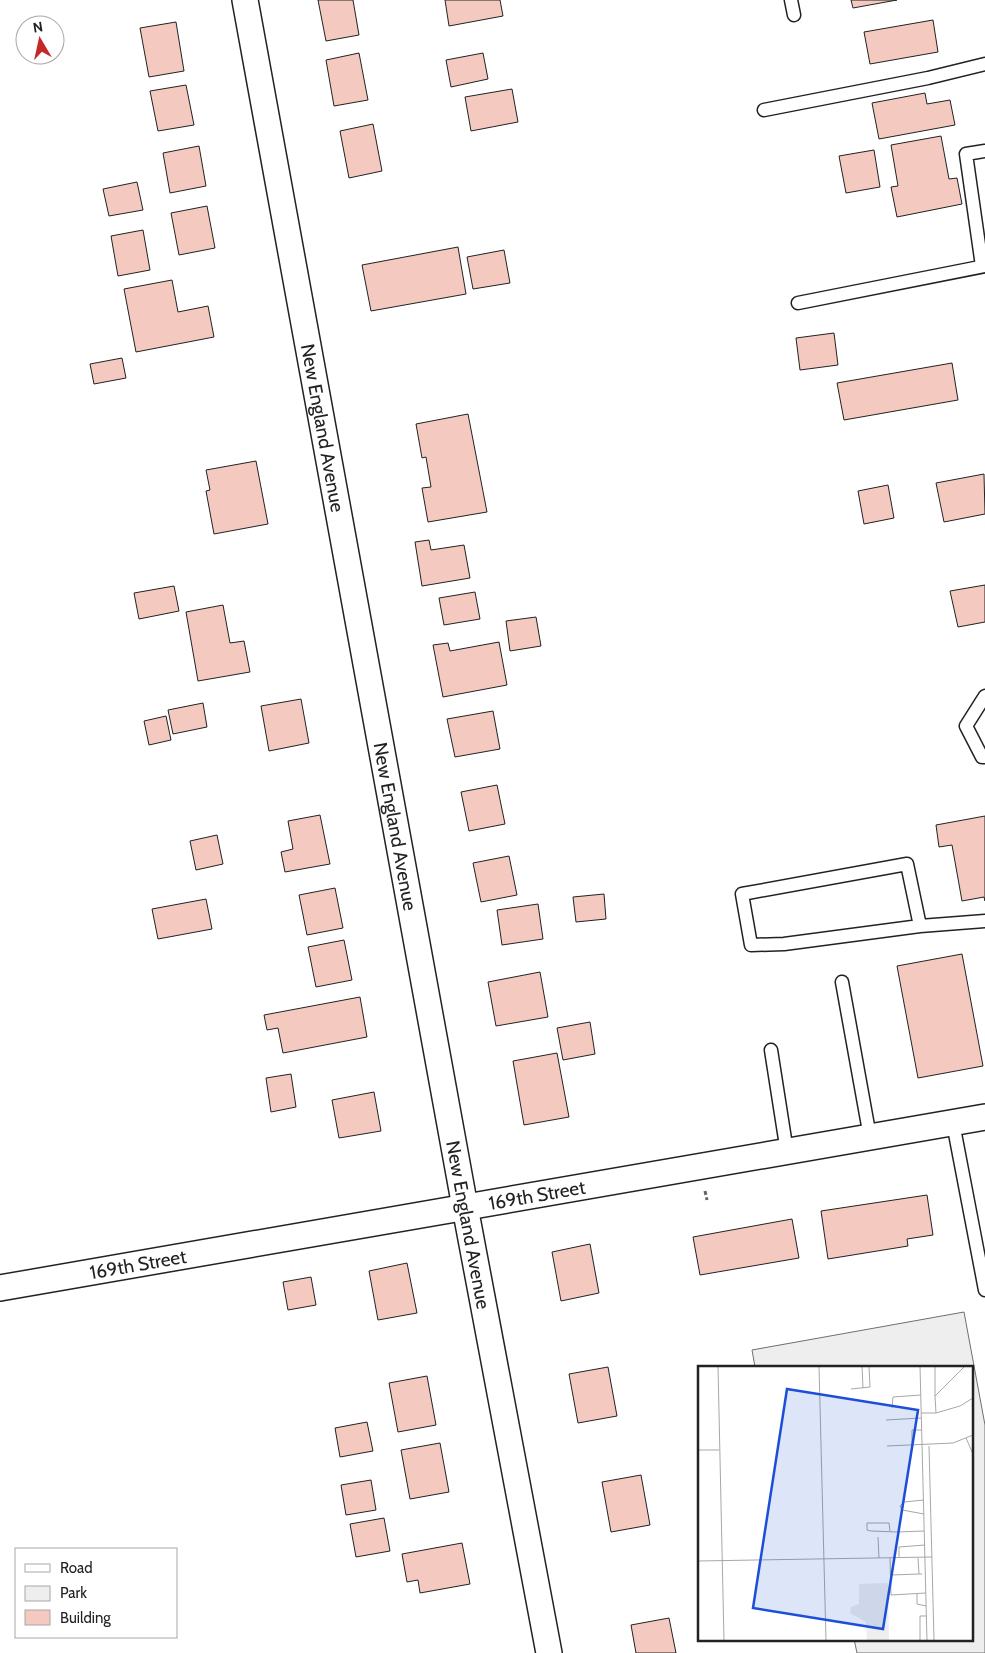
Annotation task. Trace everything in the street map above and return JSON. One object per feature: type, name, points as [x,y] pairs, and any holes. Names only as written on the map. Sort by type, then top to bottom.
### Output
[{"type":"street","name":"New England Avenue","points":[[245,0],[548,1653]]},
{"type":"street","name":"169th Street","points":[[0,1288],[985,1117]]},
{"type":"lane","points":[[791,0],[794,15]]},
{"type":"lane","points":[[764,110],[928,78],[985,64]]},
{"type":"lane","points":[[798,303],[984,266],[966,154],[985,150]]},
{"type":"lane","points":[[985,696],[966,726],[982,757],[985,757]]},
{"type":"lane","points":[[920,926],[907,864],[742,894],[751,945],[784,944],[920,926],[985,920]]},
{"type":"lane","points":[[842,982],[870,1137]]},
{"type":"lane","points":[[771,1050],[787,1152]]},
{"type":"lane","points":[[953,1123],[981,1248],[985,1290]]},
{"type":"green space","points":[[964,1312],[985,1425],[985,1653],[857,1653],[854,1640],[972,1640],[972,1366],[755,1366],[752,1350]]},
{"type":"building","points":[[318,0],[353,0],[359,35],[326,41]]},
{"type":"building","points":[[445,0],[500,0],[503,16],[449,26]]},
{"type":"building","points":[[851,0],[897,0],[853,8]]},
{"type":"building","points":[[933,20],[938,52],[870,64],[864,32]]},
{"type":"building","points":[[176,22],[184,71],[149,77],[140,28]]},
{"type":"building","points":[[359,53],[368,100],[334,106],[326,60]]},
{"type":"building","points":[[483,53],[488,79],[451,87],[446,60]]},
{"type":"building","points":[[186,85],[194,125],[158,131],[150,91]]},
{"type":"building","points":[[512,89],[518,122],[471,131],[465,97]]},
{"type":"building","points":[[925,93],[927,104],[950,100],[955,125],[879,139],[872,103]]},
{"type":"building","points":[[373,124],[382,171],[349,178],[340,131]]},
{"type":"building","points":[[941,136],[949,179],[957,178],[962,204],[897,217],[891,187],[898,186],[891,145]]},
{"type":"building","points":[[199,146],[206,186],[170,193],[163,153]]},
{"type":"building","points":[[874,150],[880,187],[846,193],[839,156]]},
{"type":"building","points":[[137,182],[143,210],[109,216],[103,189]]},
{"type":"building","points":[[207,206],[215,248],[179,255],[171,213]]},
{"type":"building","points":[[143,230],[150,270],[118,276],[111,236]]},
{"type":"building","points":[[458,247],[466,294],[371,311],[362,265]]},
{"type":"building","points":[[504,250],[510,283],[473,289],[467,257]]},
{"type":"building","points":[[172,280],[178,312],[208,306],[214,337],[136,352],[124,289]]},
{"type":"building","points":[[834,333],[838,365],[800,370],[796,338]]},
{"type":"building","points":[[122,358],[126,378],[94,384],[90,364]]},
{"type":"building","points":[[952,363],[958,400],[844,420],[837,383]]},
{"type":"building","points":[[468,414],[487,512],[428,522],[422,488],[431,487],[426,457],[422,458],[416,424]]},
{"type":"building","points":[[256,461],[268,524],[214,534],[206,491],[210,490],[206,470]]},
{"type":"building","points":[[984,474],[985,514],[944,522],[936,483]]},
{"type":"building","points":[[888,485],[894,518],[864,524],[858,491]]},
{"type":"building","points":[[429,540],[431,550],[464,545],[470,578],[422,586],[415,542]]},
{"type":"building","points":[[985,585],[985,622],[958,627],[950,591]]},
{"type":"building","points":[[174,586],[179,611],[139,619],[134,593]]},
{"type":"building","points":[[475,592],[480,619],[444,625],[439,598]]},
{"type":"building","points":[[223,605],[230,643],[244,641],[250,672],[198,681],[186,612]]},
{"type":"building","points":[[536,617],[541,646],[510,651],[506,621]]},
{"type":"building","points":[[499,642],[507,685],[443,697],[433,645],[448,643],[450,651]]},
{"type":"building","points":[[301,699],[309,743],[269,751],[261,706]]},
{"type":"building","points":[[203,703],[207,727],[173,734],[168,710]]},
{"type":"building","points":[[493,711],[500,749],[455,757],[447,719]]},
{"type":"building","points":[[166,716],[171,740],[149,745],[144,721]]},
{"type":"building","points":[[497,785],[505,824],[469,831],[461,792]]},
{"type":"building","points":[[320,815],[330,864],[285,872],[281,852],[293,849],[288,821]]},
{"type":"building","points":[[985,816],[985,901],[984,897],[962,901],[952,845],[939,847],[936,825]]},
{"type":"building","points":[[217,835],[223,864],[196,870],[190,841]]},
{"type":"building","points":[[509,856],[517,895],[481,902],[473,863]]},
{"type":"building","points":[[335,888],[343,928],[307,935],[299,895]]},
{"type":"building","points":[[604,894],[606,919],[576,922],[573,897]]},
{"type":"building","points":[[206,899],[212,929],[158,939],[152,909]]},
{"type":"building","points":[[538,904],[543,939],[502,945],[497,910]]},
{"type":"building","points":[[344,940],[352,980],[316,987],[308,947]]},
{"type":"building","points":[[962,954],[983,1066],[918,1078],[897,966]]},
{"type":"building","points":[[540,972],[548,1017],[496,1026],[488,982]]},
{"type":"building","points":[[360,997],[367,1037],[283,1053],[278,1028],[267,1030],[264,1015]]},
{"type":"building","points":[[590,1022],[595,1054],[563,1060],[557,1028]]},
{"type":"building","points":[[557,1053],[569,1117],[524,1125],[513,1061]]},
{"type":"building","points":[[291,1074],[296,1107],[271,1112],[266,1078]]},
{"type":"building","points":[[374,1092],[381,1131],[339,1138],[332,1100]]},
{"type":"building","points":[[927,1195],[933,1235],[907,1239],[908,1246],[828,1259],[821,1211]]},
{"type":"building","points":[[792,1219],[799,1258],[700,1275],[693,1237]]},
{"type":"building","points":[[590,1244],[599,1293],[561,1301],[552,1252]]},
{"type":"building","points":[[407,1263],[417,1313],[378,1320],[369,1271]]},
{"type":"building","points":[[311,1277],[316,1305],[288,1310],[283,1282]]},
{"type":"building","points":[[608,1367],[617,1416],[578,1423],[569,1374]]},
{"type":"building","points":[[427,1376],[436,1425],[398,1432],[389,1383]]},
{"type":"building","points":[[367,1422],[373,1451],[340,1457],[335,1428]]},
{"type":"building","points":[[440,1443],[449,1492],[410,1499],[401,1450]]},
{"type":"building","points":[[641,1475],[650,1525],[611,1532],[602,1482]]},
{"type":"building","points":[[371,1480],[376,1510],[346,1515],[341,1485]]},
{"type":"building","points":[[384,1518],[390,1551],[356,1557],[350,1524]]},
{"type":"building","points":[[462,1543],[470,1584],[420,1593],[418,1580],[407,1582],[402,1554]]},
{"type":"building","points":[[669,1618],[676,1653],[636,1653],[631,1625]]}]
